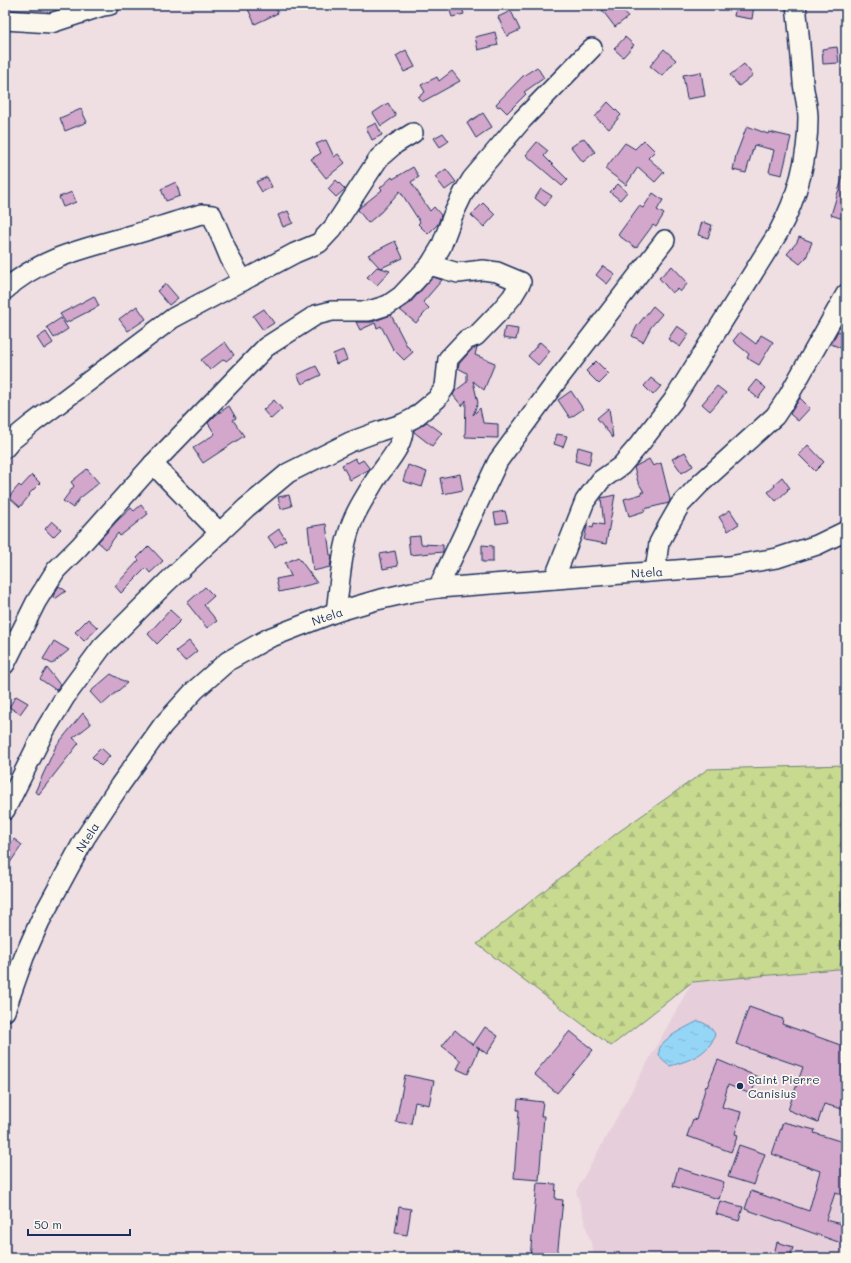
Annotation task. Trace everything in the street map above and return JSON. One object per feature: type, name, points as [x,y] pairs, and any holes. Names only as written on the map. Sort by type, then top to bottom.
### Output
[{"type":"street","points":[[5,20],[51,23],[110,5]]},
{"type":"street","points":[[554,579],[585,501],[601,480],[621,466],[673,401],[788,216],[800,180],[806,148],[808,117],[803,83],[796,5]]},
{"type":"street","points":[[5,664],[36,602],[56,570],[79,547],[153,464],[266,346],[316,315],[332,311],[369,311],[388,305],[401,296],[430,265],[441,247],[452,215],[472,179],[522,120],[592,48]]},
{"type":"street","points":[[5,448],[12,440],[33,423],[173,318],[295,253],[319,243],[333,228],[379,158],[395,144],[413,134]]},
{"type":"street","points":[[5,290],[26,274],[77,250],[202,214],[212,215],[230,258],[243,281]]},
{"type":"street","points":[[438,588],[498,461],[552,386],[665,240]]},
{"type":"street","points":[[5,810],[10,786],[65,696],[102,647],[166,583],[264,491],[288,473],[350,442],[380,430],[402,424],[414,418],[437,399],[445,388],[448,359],[466,340],[476,336],[501,310],[512,297],[521,282],[497,272],[482,270],[458,273],[430,265]]},
{"type":"street","points":[[655,571],[659,543],[680,505],[700,484],[775,416],[790,395],[846,294]]},
{"type":"street","points":[[336,612],[344,552],[351,524],[375,480],[392,457],[404,428],[402,424]]},
{"type":"street","points":[[153,464],[220,533]]},
{"type":"street","name":"Ntela","points":[[5,1011],[24,958],[40,921],[85,838],[120,785],[163,725],[195,690],[228,661],[269,638],[336,612],[412,592],[438,588],[729,566],[777,558],[816,545],[846,531]]},
{"type":"shaded area","name":"Saint Pierre Canisius","points":[[838,969],[846,970],[846,1258],[595,1258],[576,1191],[692,982]]},
{"type":"green space","points":[[846,765],[846,970],[838,969],[692,982],[611,1046],[477,944],[617,833],[708,769]]},
{"type":"water","points":[[698,1021],[710,1027],[715,1034],[708,1047],[703,1052],[691,1059],[670,1066],[661,1059],[659,1052],[661,1046],[667,1039]]},
{"type":"building","points":[[246,5],[274,5],[278,13],[255,24]]},
{"type":"building","points":[[448,5],[461,5],[464,14],[452,17]]},
{"type":"building","points":[[609,5],[619,5],[628,17],[615,27],[602,10]]},
{"type":"building","points":[[736,5],[754,5],[752,19],[734,16]]},
{"type":"building","points":[[511,11],[520,30],[507,36],[498,17]]},
{"type":"building","points":[[495,32],[498,45],[478,50],[475,37]]},
{"type":"building","points":[[625,37],[634,45],[623,57],[614,49]]},
{"type":"building","points":[[837,47],[839,63],[823,64],[822,49]]},
{"type":"building","points":[[664,49],[676,60],[662,76],[650,66]]},
{"type":"building","points":[[406,50],[415,67],[404,72],[396,56]]},
{"type":"building","points":[[744,64],[753,75],[739,86],[730,75]]},
{"type":"building","points":[[537,67],[544,78],[524,92],[526,94],[507,113],[500,106],[498,107],[496,104],[523,76]]},
{"type":"building","points":[[452,71],[460,81],[422,102],[418,97],[425,92],[421,85],[437,77],[439,81]]},
{"type":"building","points":[[701,72],[705,96],[687,99],[683,75]]},
{"type":"building","points":[[608,102],[621,115],[609,129],[595,117]]},
{"type":"building","points":[[388,103],[396,116],[381,126],[373,113]]},
{"type":"building","points":[[81,109],[87,122],[65,131],[60,118]]},
{"type":"building","points":[[483,113],[492,127],[476,138],[467,123]]},
{"type":"building","points":[[376,123],[382,135],[372,140],[366,128]]},
{"type":"building","points":[[747,126],[768,134],[769,132],[791,137],[782,175],[769,172],[774,150],[754,145],[746,173],[733,170],[736,155]]},
{"type":"building","points":[[443,133],[449,141],[440,147],[434,138]]},
{"type":"building","points":[[584,138],[595,152],[583,162],[571,147]]},
{"type":"building","points":[[326,140],[334,157],[338,154],[345,163],[326,178],[311,159],[321,153],[316,144]]},
{"type":"building","points":[[644,140],[655,151],[648,158],[664,172],[655,182],[638,167],[626,185],[605,169],[625,143],[635,149]]},
{"type":"building","points":[[537,142],[548,151],[544,156],[568,180],[562,186],[526,155]]},
{"type":"building","points":[[413,167],[419,177],[411,182],[430,211],[434,207],[441,215],[438,224],[428,234],[418,224],[420,222],[400,191],[381,212],[368,223],[358,209],[382,190],[380,188],[392,177],[393,179]]},
{"type":"building","points":[[446,169],[456,182],[445,190],[435,177]]},
{"type":"building","points":[[843,176],[846,176],[846,220],[831,215]]},
{"type":"building","points":[[267,177],[272,187],[262,192],[256,182]]},
{"type":"building","points":[[336,180],[345,189],[336,197],[328,189]]},
{"type":"building","points":[[176,182],[180,196],[166,201],[161,189]]},
{"type":"building","points":[[618,184],[627,192],[620,200],[610,192]]},
{"type":"building","points":[[541,189],[552,196],[545,206],[535,198]]},
{"type":"building","points":[[72,192],[76,202],[63,207],[59,197]]},
{"type":"building","points":[[653,193],[663,200],[657,210],[664,214],[656,227],[653,225],[636,248],[618,235],[639,206],[643,208]]},
{"type":"building","points":[[483,203],[495,215],[484,227],[471,215]]},
{"type":"building","points":[[288,211],[293,223],[283,227],[278,215]]},
{"type":"building","points":[[702,222],[712,225],[708,238],[698,235]]},
{"type":"building","points":[[799,237],[812,242],[806,258],[800,264],[787,254],[797,242]]},
{"type":"building","points":[[395,241],[403,258],[381,268],[390,271],[377,285],[367,277],[377,267],[380,268],[368,255]]},
{"type":"building","points":[[603,266],[615,274],[607,284],[596,275]]},
{"type":"building","points":[[672,266],[688,283],[680,292],[677,289],[672,293],[659,278]]},
{"type":"building","points":[[433,277],[442,280],[423,302],[429,308],[416,323],[400,310],[409,304]]},
{"type":"building","points":[[166,284],[178,298],[169,305],[157,291]]},
{"type":"building","points":[[94,296],[99,306],[66,323],[60,314]]},
{"type":"building","points":[[137,306],[146,319],[128,331],[119,319]]},
{"type":"building","points":[[653,306],[662,314],[651,327],[643,342],[632,336],[637,326]]},
{"type":"building","points":[[264,309],[274,323],[263,330],[253,316]]},
{"type":"building","points":[[391,315],[407,346],[413,352],[404,360],[393,349],[381,326],[377,328],[375,323],[360,330],[356,322],[372,322]]},
{"type":"building","points":[[61,318],[68,329],[54,338],[47,327]]},
{"type":"building","points":[[677,326],[689,334],[680,347],[668,339]]},
{"type":"building","points":[[505,327],[518,329],[516,340],[503,338]]},
{"type":"building","points":[[838,331],[846,334],[846,350],[831,344]]},
{"type":"building","points":[[46,332],[53,343],[44,349],[37,338]]},
{"type":"building","points":[[740,332],[756,344],[761,335],[773,342],[759,365],[747,358],[749,354],[733,341]]},
{"type":"building","points":[[225,342],[234,355],[226,361],[224,359],[210,370],[201,360]]},
{"type":"building","points":[[540,342],[550,351],[538,365],[528,356]]},
{"type":"building","points":[[477,347],[475,355],[495,363],[484,390],[473,381],[478,403],[473,415],[480,408],[483,423],[498,424],[498,438],[465,437],[466,400],[462,406],[453,395],[455,391],[467,382],[467,373],[458,368],[459,364],[472,349]]},
{"type":"building","points":[[343,350],[347,360],[336,364],[333,354]]},
{"type":"building","points":[[596,361],[609,374],[599,384],[586,371]]},
{"type":"building","points":[[316,366],[321,375],[302,384],[297,375]]},
{"type":"building","points":[[651,378],[661,386],[653,395],[644,386]]},
{"type":"building","points":[[756,380],[766,388],[758,398],[748,390]]},
{"type":"building","points":[[717,386],[726,393],[710,411],[702,404]]},
{"type":"building","points":[[571,391],[583,409],[570,418],[558,400]]},
{"type":"building","points":[[800,398],[810,408],[798,421],[790,414]]},
{"type":"building","points":[[274,400],[282,409],[271,419],[263,410]]},
{"type":"building","points":[[229,406],[236,418],[233,420],[244,436],[203,463],[193,448],[215,434],[208,423]]},
{"type":"building","points":[[609,408],[613,438],[597,418]]},
{"type":"building","points":[[427,422],[442,433],[432,446],[414,432],[414,430]]},
{"type":"building","points":[[557,434],[567,436],[563,447],[554,444]]},
{"type":"building","points":[[808,445],[824,462],[815,471],[799,455]]},
{"type":"building","points":[[578,447],[592,451],[589,465],[575,461]]},
{"type":"building","points":[[685,452],[693,466],[682,473],[672,459]]},
{"type":"building","points":[[355,458],[358,463],[363,460],[370,469],[350,480],[342,465]]},
{"type":"building","points":[[649,459],[653,466],[661,463],[670,500],[669,503],[644,509],[645,511],[629,516],[624,499],[642,494],[641,492],[644,492],[638,482],[634,467]]},
{"type":"building","points":[[408,465],[427,472],[422,487],[403,481]]},
{"type":"building","points":[[87,469],[99,483],[79,499],[73,508],[63,501],[74,486],[71,482]]},
{"type":"building","points":[[460,474],[463,490],[443,494],[440,478]]},
{"type":"building","points":[[32,475],[40,483],[29,494],[30,495],[20,507],[9,497],[19,485],[21,487]]},
{"type":"building","points":[[782,477],[790,488],[787,489],[788,490],[776,501],[768,492]]},
{"type":"building","points":[[289,495],[292,506],[281,509],[278,497]]},
{"type":"building","points":[[615,495],[606,544],[584,540],[587,526],[593,528],[594,523],[604,525],[601,498]]},
{"type":"building","points":[[141,505],[148,514],[120,536],[118,533],[106,549],[98,542],[131,508],[134,511]]},
{"type":"building","points":[[730,510],[739,524],[728,531],[719,517]]},
{"type":"building","points":[[505,511],[508,522],[496,524],[494,513]]},
{"type":"building","points":[[52,521],[61,529],[53,537],[45,529]]},
{"type":"building","points":[[326,524],[330,555],[332,555],[330,567],[313,571],[308,527]]},
{"type":"building","points":[[279,529],[286,540],[275,547],[268,537]]},
{"type":"building","points":[[420,536],[421,544],[443,545],[443,552],[410,555],[408,537]]},
{"type":"building","points":[[482,545],[493,546],[493,562],[482,562]]},
{"type":"building","points":[[149,546],[163,561],[150,573],[146,568],[121,593],[115,586],[139,560],[137,558]]},
{"type":"building","points":[[395,551],[398,566],[383,569],[380,554]]},
{"type":"building","points":[[298,557],[317,583],[279,592],[276,579],[291,576],[285,563]]},
{"type":"building","points":[[59,586],[66,591],[55,599],[53,596]]},
{"type":"building","points":[[205,587],[214,596],[204,605],[217,621],[207,628],[187,603]]},
{"type":"building","points":[[170,610],[181,620],[157,644],[148,634]]},
{"type":"building","points":[[88,619],[98,628],[84,641],[75,632]]},
{"type":"building","points":[[54,641],[69,650],[52,664],[43,659]]},
{"type":"building","points":[[189,641],[197,651],[185,661],[176,651]]},
{"type":"building","points":[[47,668],[60,685],[56,690],[40,679]]},
{"type":"building","points":[[111,674],[127,683],[102,705],[90,692]]},
{"type":"building","points":[[16,696],[28,703],[20,714],[9,707]]},
{"type":"building","points":[[83,713],[91,724],[73,738],[79,743],[39,794],[35,792],[56,746]]},
{"type":"building","points":[[101,748],[110,756],[101,766],[92,757]]},
{"type":"building","points":[[14,839],[22,845],[5,870],[5,852]]},
{"type":"building","points":[[749,1007],[783,1019],[782,1024],[846,1047],[846,1110],[824,1104],[818,1122],[788,1110],[803,1067],[736,1044]]},
{"type":"building","points":[[485,1027],[498,1036],[487,1054],[476,1046],[479,1049],[468,1074],[457,1069],[461,1061],[442,1046],[455,1030],[473,1045]]},
{"type":"building","points":[[570,1031],[593,1050],[557,1093],[534,1074]]},
{"type":"building","points":[[718,1060],[758,1077],[751,1094],[728,1085],[722,1107],[741,1112],[735,1134],[738,1135],[731,1152],[687,1136],[693,1119],[696,1120],[706,1086],[707,1087]]},
{"type":"building","points":[[405,1075],[434,1081],[429,1105],[415,1102],[411,1124],[396,1122]]},
{"type":"building","points":[[518,1099],[543,1102],[541,1116],[544,1116],[539,1180],[514,1178],[519,1110],[517,1110]]},
{"type":"building","points":[[783,1122],[815,1130],[814,1133],[846,1143],[846,1196],[835,1193],[826,1220],[846,1225],[841,1243],[745,1209],[751,1191],[809,1211],[820,1171],[772,1154]]},
{"type":"building","points":[[739,1145],[765,1154],[754,1185],[728,1177]]},
{"type":"building","points":[[678,1168],[724,1182],[719,1199],[673,1186]]},
{"type":"building","points":[[537,1183],[556,1184],[555,1199],[563,1200],[557,1258],[530,1258]]},
{"type":"building","points":[[720,1201],[743,1207],[739,1221],[716,1214]]},
{"type":"building","points":[[399,1207],[411,1209],[407,1235],[395,1233]]},
{"type":"building","points":[[777,1242],[793,1247],[790,1258],[773,1258]]},
{"type":"place","name":"Saint Pierre Canisius","points":[[740,1086]]}]
